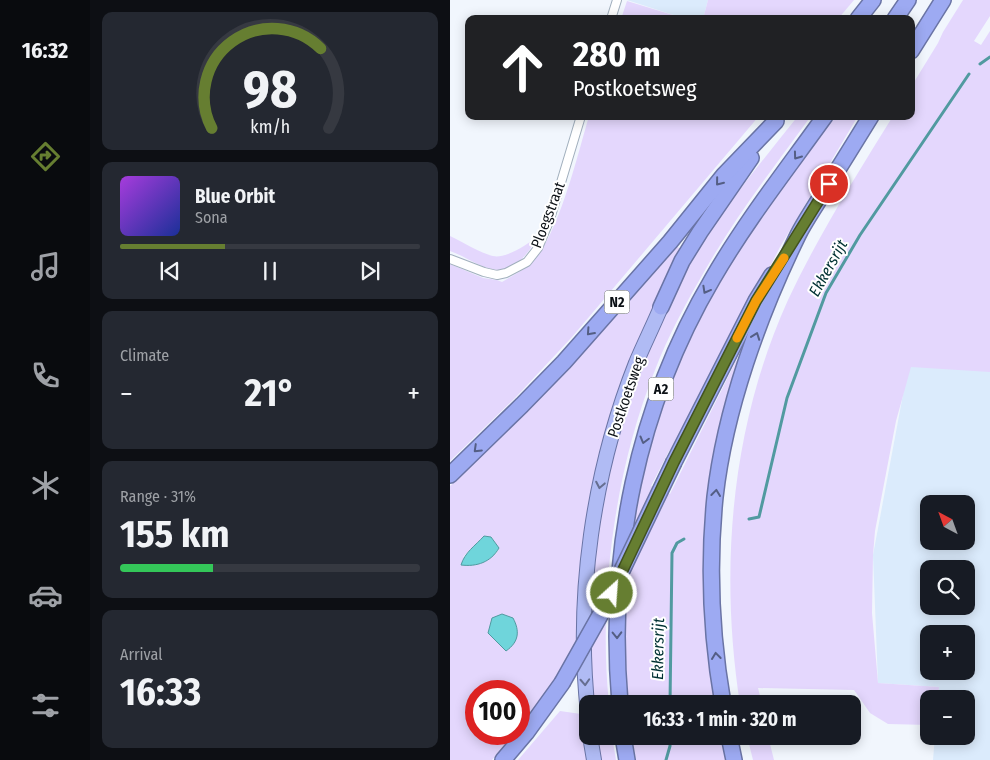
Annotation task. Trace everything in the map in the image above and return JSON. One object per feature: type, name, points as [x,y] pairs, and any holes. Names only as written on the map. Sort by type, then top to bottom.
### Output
[{"type":"highway","points":[[861,15],[873,0]]},
{"type":"highway","points":[[898,15],[908,0]]},
{"type":"highway","points":[[915,45],[943,0]]},
{"type":"highway","name":"Postkoetsweg","points":[[586,695],[584,615],[592,523],[604,467],[619,412],[636,363],[682,261],[777,120]]},
{"type":"highway","name":"N2","points":[[450,475],[522,406],[564,362],[670,242],[724,175],[777,120]]},
{"type":"highway","name":"Postkoetsweg","points":[[619,695],[616,614],[624,530],[634,479],[649,420],[666,373],[690,320],[713,278],[749,220],[822,120]]},
{"type":"highway","points":[[503,760],[526,733],[562,683],[603,610],[674,462],[756,301],[869,120]]},
{"type":"highway","points":[[722,695],[713,631],[712,606],[712,566],[717,487],[729,426],[744,370],[766,309],[799,234]]},
{"type":"highway","points":[[592,745],[594,760]]},
{"type":"highway","points":[[624,745],[627,760]]},
{"type":"highway","points":[[731,745],[734,760]]},
{"type":"street","points":[[612,15],[617,0]]},
{"type":"street","name":"Ploegstraat","points":[[450,259],[484,272],[497,274],[506,273],[527,262],[538,248],[550,219],[580,120]]},
{"type":"shaded area","points":[[627,0],[708,0],[704,15],[674,15]]},
{"type":"shaded area","points":[[708,0],[854,0],[841,15],[704,15]]},
{"type":"shaded area","points":[[963,0],[990,0],[990,16],[974,41],[981,45],[990,31],[990,372],[911,367],[896,421],[875,531],[872,613],[878,683],[939,687],[939,690],[920,690],[920,725],[888,724],[870,713],[861,700],[861,695],[857,695],[854,690],[758,688],[760,695],[739,695],[731,601],[731,550],[735,498],[742,447],[754,397],[769,348],[788,300],[825,229],[891,120],[915,120],[915,80]]},
{"type":"shaded area","points":[[627,1],[673,15],[622,15]]},
{"type":"shaded area","points":[[588,120],[756,120],[572,337],[515,398],[450,461],[450,264],[483,278],[502,282],[528,266],[548,238],[573,174]]},
{"type":"shaded area","points":[[795,120],[808,120],[769,173],[716,252],[684,308],[655,370],[629,449],[613,534],[608,577],[606,621],[608,695],[593,695],[592,590],[598,533],[608,476],[622,420],[641,366],[663,313],[690,263],[715,224]]},
{"type":"shaded area","points":[[831,120],[856,120],[780,247],[682,440],[669,451],[651,486],[670,494],[736,361],[741,358],[706,599],[709,660],[714,695],[628,695],[624,605],[628,562],[642,478],[652,437],[680,357],[698,319],[731,259]]},
{"type":"shaded area","points":[[990,169],[990,760],[933,760],[934,745],[975,745],[975,690],[939,690],[939,687],[878,683],[873,555],[910,357]]},
{"type":"shaded area","points":[[450,236],[483,252],[498,256],[517,250],[538,236],[522,259],[511,267],[498,270],[486,267],[450,251]]},
{"type":"shaded area","points":[[676,247],[680,248],[630,359],[586,523],[580,572],[577,647],[530,714],[530,680],[465,680],[465,745],[505,745],[492,760],[450,760],[450,486],[569,368]],"holes":[[[484,536],[491,537],[499,548],[496,554],[463,557]]]},
{"type":"shaded area","points":[[560,711],[579,714],[579,745],[586,745],[588,760],[518,760]]},
{"type":"shaded area","points":[[598,745],[614,745],[616,760],[600,760]]},
{"type":"shaded area","points":[[634,745],[723,745],[727,760],[636,760]]},
{"type":"shaded area","points":[[749,745],[770,745],[774,760],[753,760]]},
{"type":"water","points":[[484,536],[491,537],[499,548],[496,553],[483,563],[461,565],[468,553]]},
{"type":"water","points":[[502,614],[513,618],[517,627],[516,640],[506,651],[488,633],[492,618]]},
{"type":"waterway","name":"Ekkersrijt","points":[[980,64],[990,57]]},
{"type":"waterway","name":"Ekkersrijt","points":[[749,519],[759,517],[787,398],[826,293],[860,235],[969,74]]},
{"type":"waterway","name":"Ekkersrijt","points":[[670,695],[672,553],[677,543],[684,539]]},
{"type":"waterway","name":"Ekkersrijt","points":[[666,760],[670,745]]},
{"type":"slow traffic","points":[[737,338],[756,301],[784,258]]},
{"type":"route","points":[[612,593],[674,462],[756,301],[829,184]]}]
